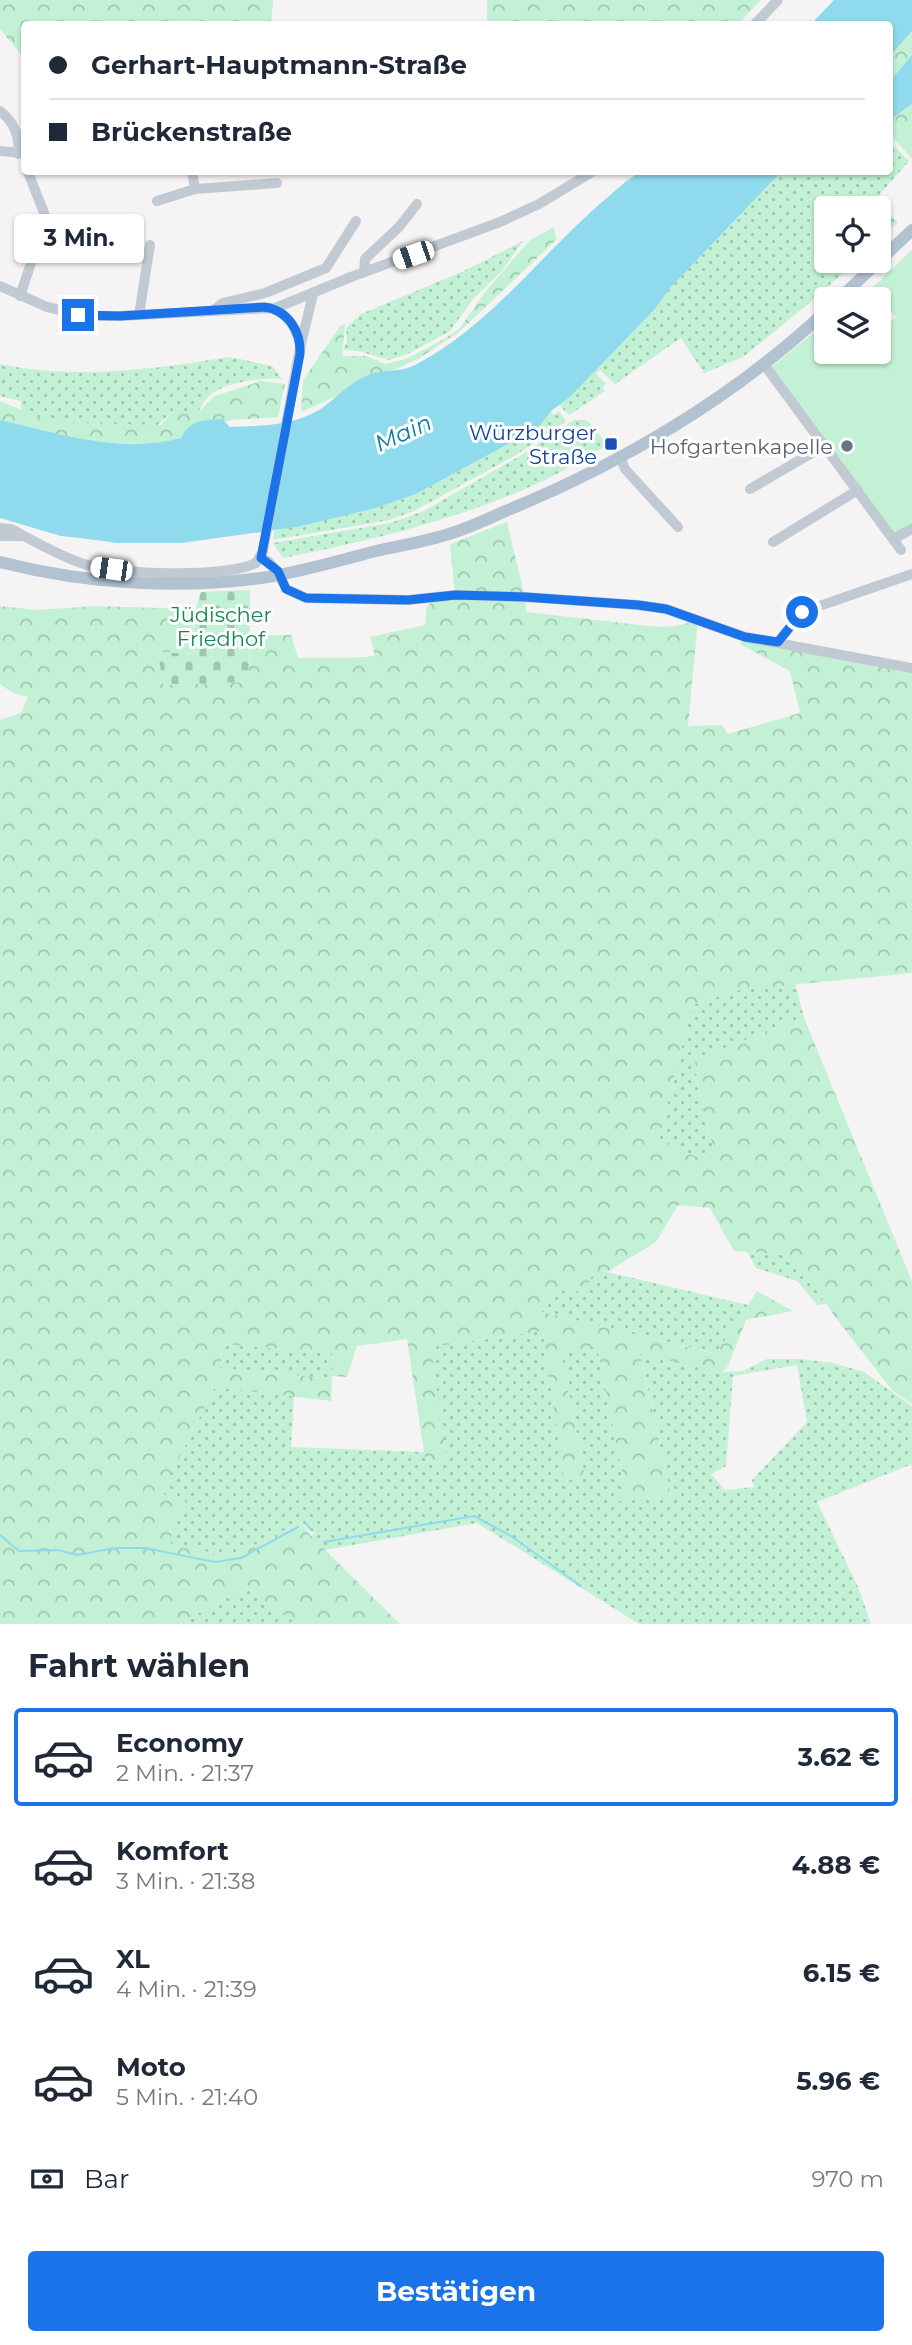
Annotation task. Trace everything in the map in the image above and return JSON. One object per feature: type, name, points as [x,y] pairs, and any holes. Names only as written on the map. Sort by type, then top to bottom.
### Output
[{"type":"main road","points":[[852,287],[912,230]]},
{"type":"main road","points":[[0,562],[74,576],[150,584],[222,582],[292,572],[451,533],[557,490],[677,424],[762,363],[814,321]]},
{"type":"street","points":[[758,21],[778,0]]},
{"type":"street","points":[[0,111],[12,124],[21,153],[0,151]]},
{"type":"street","points":[[20,296],[46,218],[29,175]]},
{"type":"street","points":[[193,175],[195,189]]},
{"type":"street","points":[[0,286],[70,314],[103,316],[273,309],[500,222],[539,204],[587,175]]},
{"type":"street","points":[[157,201],[195,189],[278,183]]},
{"type":"street","points":[[364,272],[365,259],[399,227],[417,204]]},
{"type":"street","points":[[46,218],[107,236]]},
{"type":"street","points":[[214,311],[216,306],[223,303],[265,293],[326,268],[356,221]]},
{"type":"street","points":[[139,315],[150,245]]},
{"type":"street","points":[[0,528],[11,529],[83,564],[132,571],[187,572],[238,569],[252,565],[264,556],[300,351],[313,294]]},
{"type":"street","points":[[273,309],[291,322],[297,334],[300,351]]},
{"type":"street","points":[[762,363],[901,550]]},
{"type":"street","points":[[750,489],[824,446]]},
{"type":"street","points":[[621,456],[625,469],[678,527]]},
{"type":"street","points":[[774,542],[858,490]]},
{"type":"street","points":[[893,540],[912,529]]},
{"type":"street","points":[[0,536],[23,536]]},
{"type":"street","points":[[264,556],[278,571],[286,589],[306,598],[408,600],[456,595],[638,605],[666,609],[745,637],[910,665]]},
{"type":"street","points":[[778,642],[802,612],[912,574]]},
{"type":"green space","points":[[0,0],[273,0],[271,21],[21,21],[21,54],[0,29]]},
{"type":"green space","points":[[487,0],[761,0],[741,21],[487,21]]},
{"type":"green space","points":[[912,31],[912,55],[893,77],[893,52]]},
{"type":"green space","points":[[912,104],[912,124],[902,126],[893,134],[893,118]]},
{"type":"green space","points":[[912,118],[912,159],[893,137],[893,133]]},
{"type":"green space","points":[[893,145],[909,161],[878,196],[814,196],[814,273],[843,273],[827,287],[814,287],[814,299],[743,357],[704,373],[681,338],[615,384],[600,370],[596,374],[606,384],[602,388],[605,391],[569,415],[559,405],[570,397],[654,310],[671,287],[778,175],[893,175]]},
{"type":"green space","points":[[891,216],[898,222],[891,229]]},
{"type":"green space","points":[[554,227],[556,240],[459,332],[418,359],[301,412],[303,380],[341,325],[345,324],[342,356],[366,356],[386,364],[408,358],[460,328],[485,292],[529,241]]},
{"type":"green space","points":[[523,241],[502,271],[473,299],[450,331],[410,353],[389,360],[358,351],[343,350],[347,341],[346,328],[361,314],[464,271]]},
{"type":"green space","points":[[912,250],[912,529],[893,539],[770,368],[814,333],[814,364],[891,364],[891,321],[896,317],[891,312],[891,287],[873,287],[891,273]]},
{"type":"green space","points":[[230,357],[272,366],[282,379],[254,380],[225,387],[209,396],[196,415],[172,412],[153,429],[130,434],[33,419],[21,410],[21,401],[0,396],[0,364],[28,369],[86,372],[144,369]]},
{"type":"green space","points":[[261,381],[285,384],[278,417],[231,420],[174,440],[151,444],[90,442],[0,422],[0,401],[50,422],[161,425],[172,412],[198,412],[215,396]]},
{"type":"green space","points":[[551,411],[554,415],[559,411],[566,421],[516,455],[414,511],[389,520],[273,540],[274,531],[376,508],[416,494],[530,433]]},
{"type":"green space","points":[[574,420],[587,420],[608,445],[554,475],[506,497],[412,528],[283,558],[273,543],[390,523],[424,511],[518,457]]},
{"type":"green space","points":[[507,522],[525,597],[526,612],[658,627],[676,626],[698,620],[688,726],[722,725],[728,734],[800,713],[790,671],[740,644],[745,637],[912,668],[912,973],[739,990],[692,1005],[659,1138],[704,1161],[713,1147],[698,1089],[695,1059],[804,1018],[912,1281],[912,1404],[892,1390],[791,1255],[734,1251],[710,1208],[678,1205],[656,1242],[607,1272],[595,1271],[583,1292],[552,1290],[542,1312],[716,1354],[757,1291],[793,1311],[746,1320],[728,1366],[722,1372],[640,1354],[671,1496],[613,1502],[626,1492],[597,1346],[561,1353],[585,1477],[564,1481],[543,1331],[431,1347],[447,1465],[425,1459],[407,1339],[357,1346],[347,1377],[332,1376],[332,1353],[223,1344],[220,1368],[332,1379],[331,1401],[215,1387],[161,1493],[186,1502],[168,1543],[230,1557],[301,1522],[311,1536],[400,1624],[298,1624],[245,1588],[179,1624],[0,1624],[0,720],[21,713],[28,697],[13,693],[0,684],[0,606],[37,610],[94,606],[194,609],[196,654],[159,652],[163,685],[249,682],[250,635],[291,635],[298,658],[365,657],[375,656],[370,637],[425,625],[427,606],[441,596],[455,595],[450,544]]},
{"type":"green space","name":"Jüdischer Friedhof","points":[[250,590],[249,682],[163,685],[158,652],[196,654],[194,623],[201,592]]},
{"type":"green space","points":[[795,983],[804,1018],[695,1059],[698,1089],[713,1148],[704,1162],[659,1138],[692,1005],[739,990]]},
{"type":"green space","points":[[747,1252],[791,1255],[826,1304],[817,1305],[797,1281],[756,1268]]},
{"type":"green space","points":[[595,1271],[748,1305],[717,1354],[541,1312],[552,1290]]},
{"type":"green space","points":[[543,1331],[565,1481],[585,1477],[561,1353],[597,1346],[626,1492],[614,1502],[671,1496],[640,1353],[722,1372],[743,1371],[767,1359],[800,1359],[833,1363],[864,1372],[912,1406],[912,1464],[817,1502],[859,1589],[871,1624],[639,1624],[477,1523],[325,1550],[311,1536],[317,1532],[312,1533],[301,1522],[230,1557],[168,1543],[161,1493],[215,1387],[294,1396],[291,1447],[424,1452],[425,1459],[447,1465],[430,1347]],"holes":[[[797,1365],[807,1422],[752,1480],[754,1487],[725,1490],[711,1474],[726,1466],[733,1376]]]},
{"type":"green space","points":[[223,1344],[333,1353],[332,1379],[220,1368]]},
{"type":"green space","points":[[245,1588],[298,1624],[179,1624]]},
{"type":"water","points":[[834,0],[912,0],[912,31],[893,52],[893,21],[814,21]]},
{"type":"water","points":[[912,55],[912,104],[893,118],[893,77]]},
{"type":"water","name":"Main","points":[[636,175],[778,175],[671,287],[654,310],[570,397],[551,411],[538,428],[416,494],[376,508],[296,527],[182,543],[117,543],[61,536],[0,518],[0,420],[67,436],[136,444],[181,438],[193,424],[203,421],[222,419],[230,427],[253,426],[287,422],[309,415],[359,379],[417,364],[468,330]]},
{"type":"waterway","points":[[324,1542],[474,1516],[511,1536],[581,1586]]},
{"type":"waterway","points":[[307,1524],[311,1530]]},
{"type":"waterway","points":[[0,1535],[19,1551],[58,1550],[77,1555],[116,1548],[145,1548],[215,1562],[241,1558],[298,1527]]},
{"type":"place","name":"Würzburger Straße","points":[[611,444]]},
{"type":"place","name":"Hofgartenkapelle","points":[[847,446]]},
{"type":"route","points":[[78,315],[120,316],[264,307],[279,312],[291,322],[297,334],[300,354],[261,558],[278,571],[286,589],[293,593],[306,598],[327,600],[408,600],[456,595],[638,605],[666,609],[745,637],[778,642],[802,612]]}]
